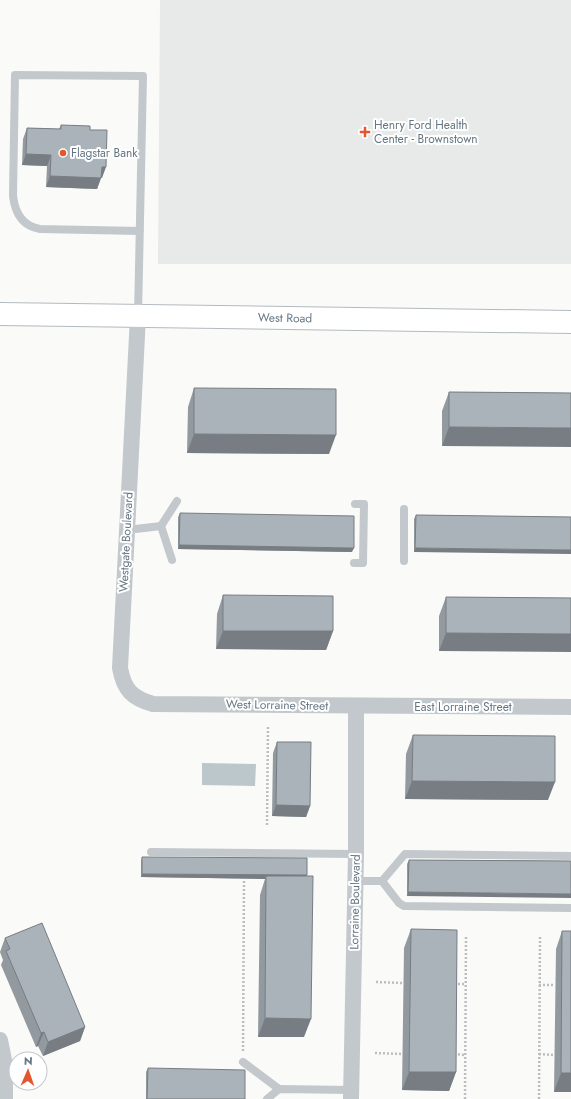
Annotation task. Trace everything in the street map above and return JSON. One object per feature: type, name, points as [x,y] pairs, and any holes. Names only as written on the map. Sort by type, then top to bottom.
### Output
[{"type":"main road","name":"West Road","points":[[0,314],[571,322]]},
{"type":"street","name":"Westgate Boulevard","points":[[138,316],[120,668],[122,680],[128,691],[139,700],[153,704],[199,704]]},
{"type":"street","name":"West Lorraine Street","points":[[199,704],[356,706]]},
{"type":"street","name":"East Lorraine Street","points":[[356,706],[571,707]]},
{"type":"street","name":"Lorraine Boulevard","points":[[351,1094],[356,854],[356,706]]},
{"type":"street","points":[[0,1040],[5,1065],[5,1099]]},
{"type":"lane","points":[[138,316],[140,231],[143,76],[15,75],[13,196],[14,204],[20,218],[27,226],[40,229],[140,231]]},
{"type":"lane","points":[[161,526],[177,501]]},
{"type":"lane","points":[[354,504],[364,504],[363,563],[354,563]]},
{"type":"lane","points":[[404,509],[404,560]]},
{"type":"lane","points":[[127,530],[161,526]]},
{"type":"lane","points":[[161,526],[172,560]]},
{"type":"lane","points":[[151,852],[356,854]]},
{"type":"lane","points":[[382,881],[404,854],[571,856]]},
{"type":"lane","points":[[355,881],[382,881]]},
{"type":"lane","points":[[382,881],[399,903],[404,906],[571,908]]},
{"type":"lane","points":[[243,1062],[280,1089],[351,1094]]},
{"type":"lane","points":[[267,1099],[280,1089]]},
{"type":"path","points":[[267,825],[268,726]]},
{"type":"path","points":[[243,1052],[244,881]]},
{"type":"path","points":[[465,1099],[466,936]]},
{"type":"path","points":[[539,1099],[540,936]]},
{"type":"path","points":[[376,982],[403,983]]},
{"type":"path","points":[[450,984],[466,984]]},
{"type":"path","points":[[539,985],[555,985]]},
{"type":"path","points":[[375,1053],[403,1054]]},
{"type":"path","points":[[449,1054],[465,1055]]},
{"type":"path","points":[[539,1054],[554,1055]]},
{"type":"shaded area","name":"Henry Ford Health Center - Brownstown","points":[[160,0],[571,0],[571,264],[158,264]]},
{"type":"shaded area","points":[[202,763],[256,764],[255,786],[202,785]]},
{"type":"building","name":"Flagstar Bank","points":[[61,125],[90,126],[90,130],[107,130],[106,167],[102,167],[101,178],[50,176],[51,155],[26,154],[27,128],[61,129]]},
{"type":"building","points":[[194,388],[336,389],[336,435],[194,434]]},
{"type":"building","points":[[449,392],[571,393],[571,428],[449,427]]},
{"type":"building","points":[[180,513],[354,516],[354,548],[179,545]]},
{"type":"building","points":[[416,515],[571,517],[571,550],[415,548]]},
{"type":"building","points":[[223,595],[333,596],[333,631],[223,631]]},
{"type":"building","points":[[446,597],[571,598],[571,634],[446,633]]},
{"type":"building","points":[[413,735],[555,736],[555,782],[412,781]]},
{"type":"building","points":[[277,742],[311,742],[310,806],[276,805]]},
{"type":"building","points":[[142,857],[307,858],[307,875],[142,874]]},
{"type":"building","points":[[409,860],[571,861],[571,894],[408,892]]},
{"type":"building","points":[[266,876],[313,876],[311,1019],[265,1018]]},
{"type":"building","points":[[42,923],[85,1027],[48,1042],[44,1032],[41,1033],[6,951],[10,949],[5,938]]},
{"type":"building","points":[[411,929],[457,930],[456,1072],[409,1072]]},
{"type":"building","points":[[562,931],[571,931],[571,1073],[561,1073]]},
{"type":"building","points":[[148,1068],[245,1070],[245,1099],[147,1099]]},
{"type":"place","name":"Henry Ford Health Center - Brownstown","points":[[365,132]]},
{"type":"place","name":"Flagstar Bank","points":[[63,153]]}]
